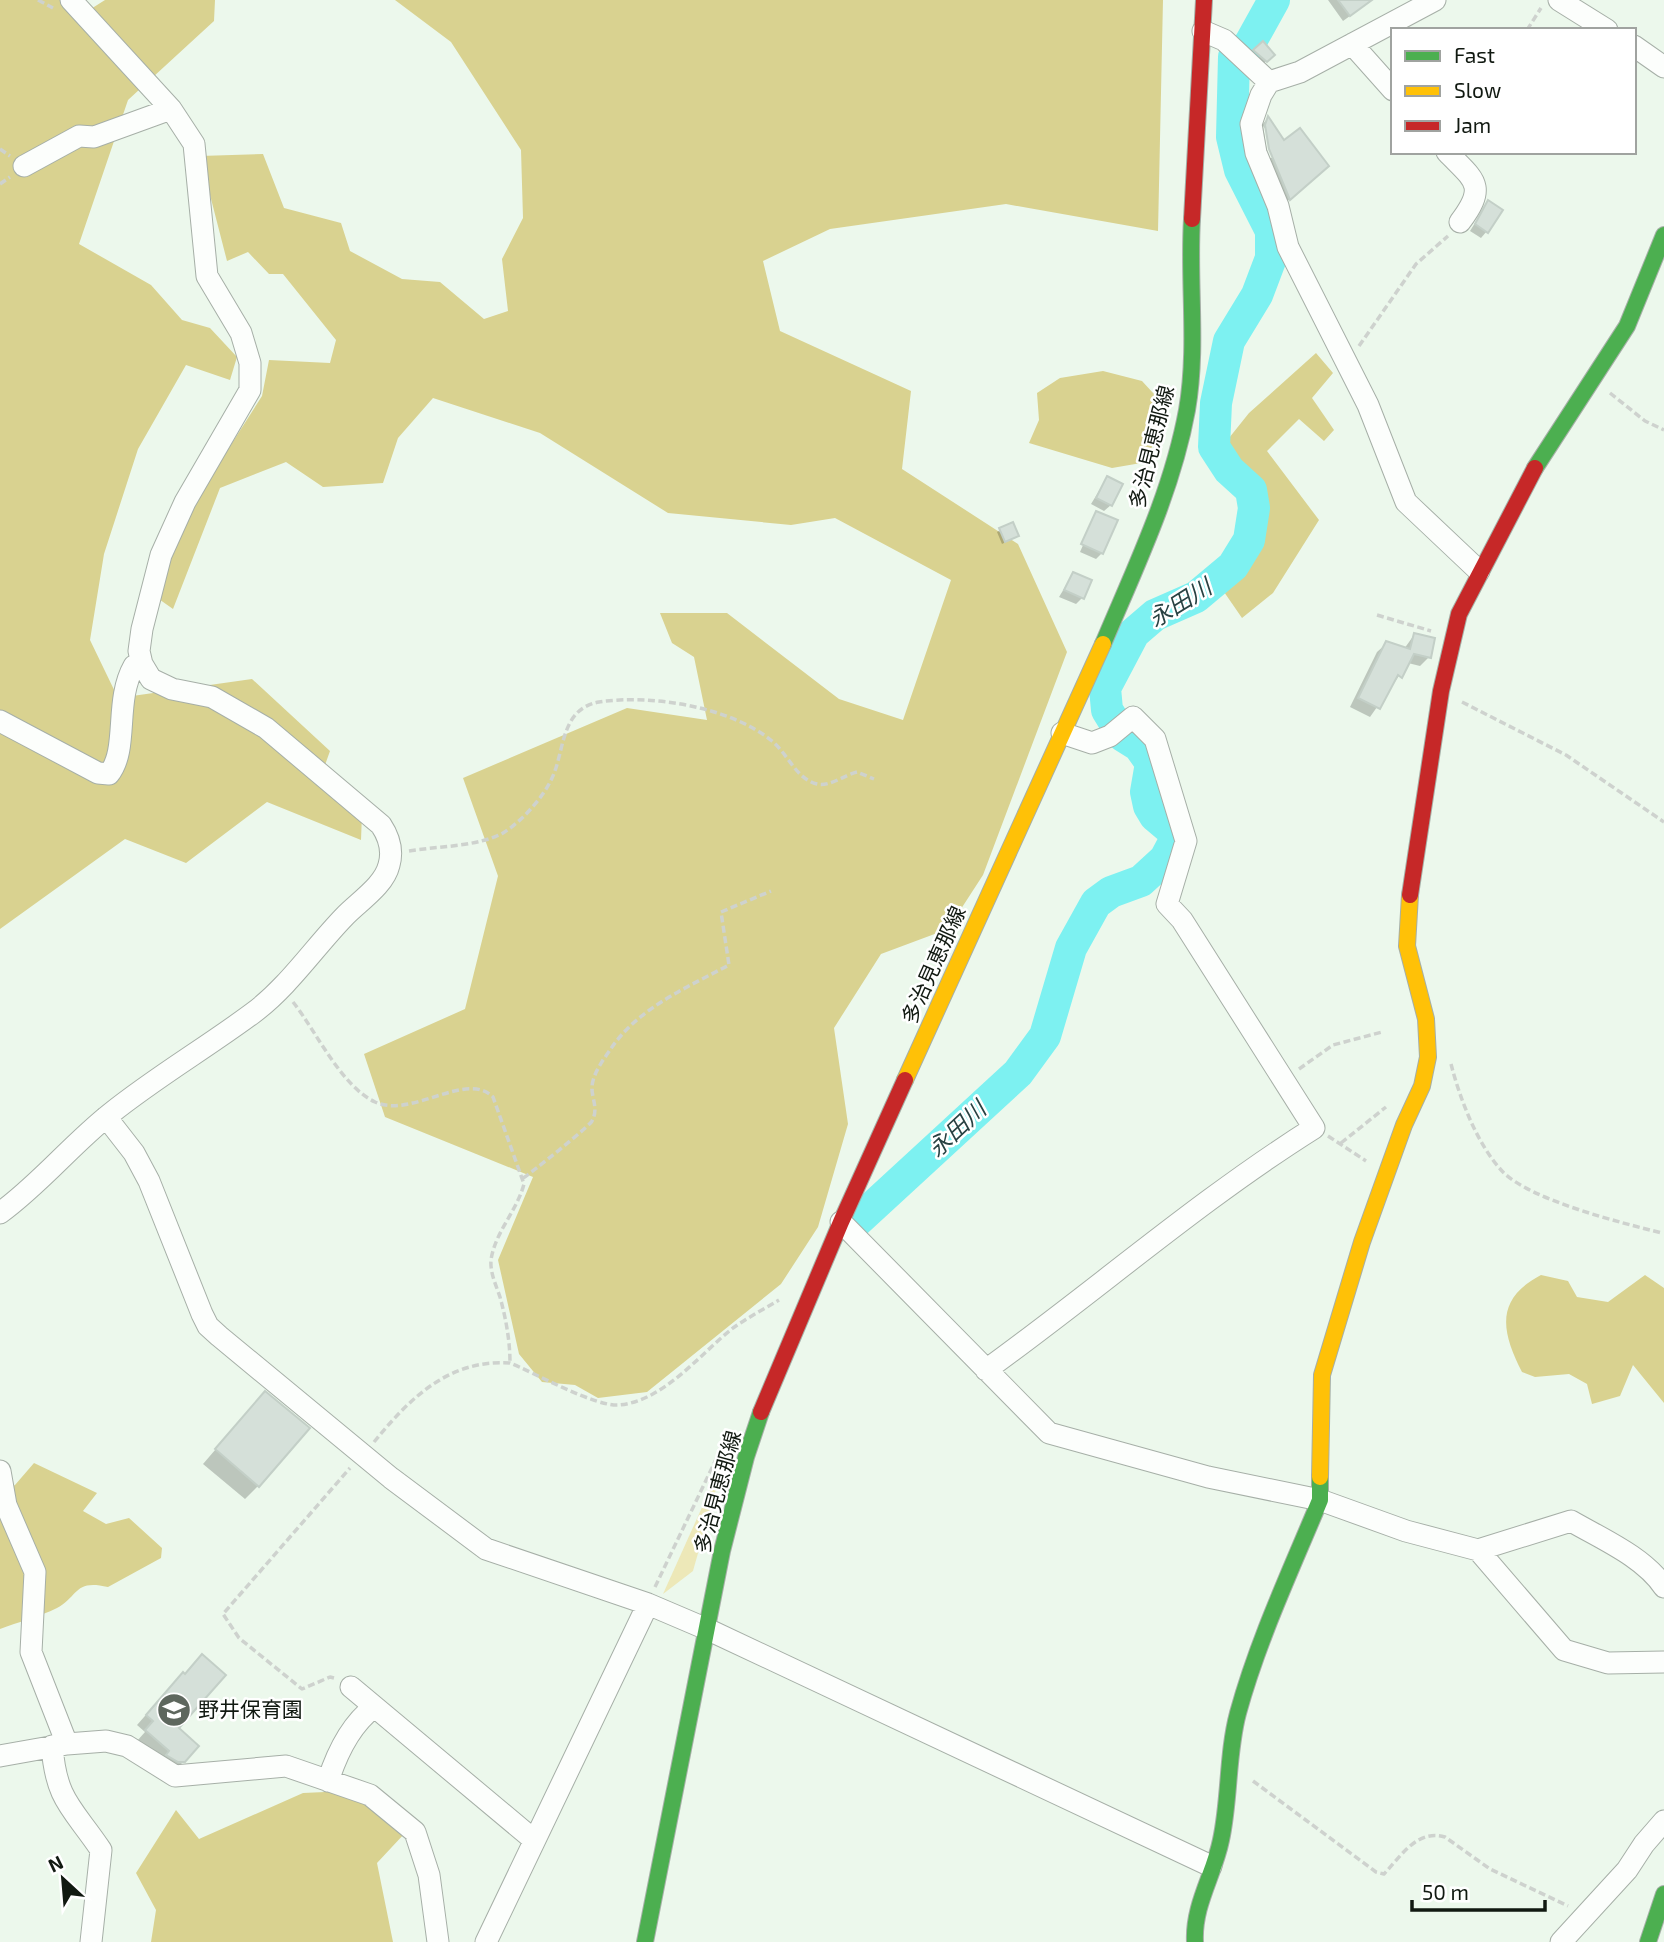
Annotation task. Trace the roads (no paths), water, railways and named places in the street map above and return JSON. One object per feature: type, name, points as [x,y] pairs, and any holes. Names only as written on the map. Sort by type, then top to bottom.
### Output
[{"type":"main road","name":"多治見恵那線","points":[[645,1942],[709,1630],[722,1552],[751,1441],[772,1384],[841,1222],[1159,512],[1187,409],[1193,348],[1191,228],[1204,0]]},
{"type":"main road","points":[[1195,1942],[1196,1916],[1221,1841],[1237,1716],[1257,1653],[1320,1500],[1322,1375],[1362,1242],[1422,1086],[1428,1057],[1426,1019],[1407,947],[1410,886],[1441,691],[1459,614],[1479,570],[1544,452],[1627,326],[1664,235]]},
{"type":"main road","points":[[1648,1942],[1664,1894]]},
{"type":"street","points":[[0,1213],[21,1198],[106,1117],[153,1080],[254,1013],[281,989],[345,915],[377,884],[389,868],[391,854],[387,835],[381,825],[275,735],[245,714],[212,698],[172,689],[151,679],[142,664],[139,651],[142,629],[162,555],[185,502],[250,390],[250,363],[241,333],[207,276],[194,144],[171,109],[71,0]]},
{"type":"street","points":[[1435,0],[1300,72],[1269,82],[1261,95],[1251,124],[1256,153],[1278,206],[1288,247],[1368,405],[1406,502],[1479,570]]},
{"type":"street","points":[[1559,0],[1604,28]]},
{"type":"street","points":[[1203,31],[1224,40],[1269,82]]},
{"type":"street","points":[[1352,44],[1391,88]]},
{"type":"street","points":[[1636,47],[1664,67]]},
{"type":"street","points":[[24,166],[79,136],[94,137],[171,109]]},
{"type":"street","points":[[1449,154],[1470,172],[1477,188],[1468,212],[1460,222]]},
{"type":"street","points":[[0,721],[98,773],[109,774],[118,763],[122,694],[134,666],[142,664]]},
{"type":"street","points":[[986,1370],[1026,1343],[1167,1230],[1247,1171],[1314,1128],[1182,920],[1167,904],[1186,841],[1155,738],[1133,717],[1110,736],[1092,743],[1062,733]]},
{"type":"street","points":[[106,1117],[134,1153],[149,1181],[208,1326],[365,1453],[391,1478],[486,1549],[648,1604],[709,1630],[1211,1866]]},
{"type":"street","points":[[841,1222],[1049,1433],[1208,1477],[1320,1500],[1406,1531],[1478,1550],[1571,1521],[1621,1550],[1657,1577],[1664,1587]]},
{"type":"street","points":[[0,1471],[3,1504],[35,1572],[31,1652],[60,1745],[59,1790],[66,1805],[101,1850],[91,1942]]},
{"type":"street","points":[[1478,1550],[1564,1650],[1608,1663],[1664,1662]]},
{"type":"street","points":[[486,1942],[648,1604]]},
{"type":"street","points":[[351,1687],[534,1840]]},
{"type":"street","points":[[328,1781],[346,1738],[361,1717],[374,1707]]},
{"type":"street","points":[[0,1756],[60,1745],[106,1741],[127,1746],[175,1776],[286,1766],[370,1795],[415,1832],[429,1875],[438,1942]]},
{"type":"street","points":[[1562,1942],[1620,1879],[1664,1821]]},
{"type":"waterway","name":"永田川","points":[[855,1223],[1018,1073],[1045,1036],[1071,948],[1096,903],[1111,892],[1141,881],[1165,859],[1173,844],[1174,832],[1155,816],[1149,806],[1146,792],[1151,763],[1139,746],[1123,736],[1107,710],[1105,688],[1134,633],[1155,615],[1196,597],[1233,566],[1249,540],[1254,508],[1251,490],[1229,470],[1214,447],[1216,403],[1229,341],[1257,295],[1271,258],[1271,231],[1240,170],[1232,137],[1234,57],[1249,45],[1274,0]]},
{"type":"place","name":"野井保育園","points":[[174,1710]]}]
